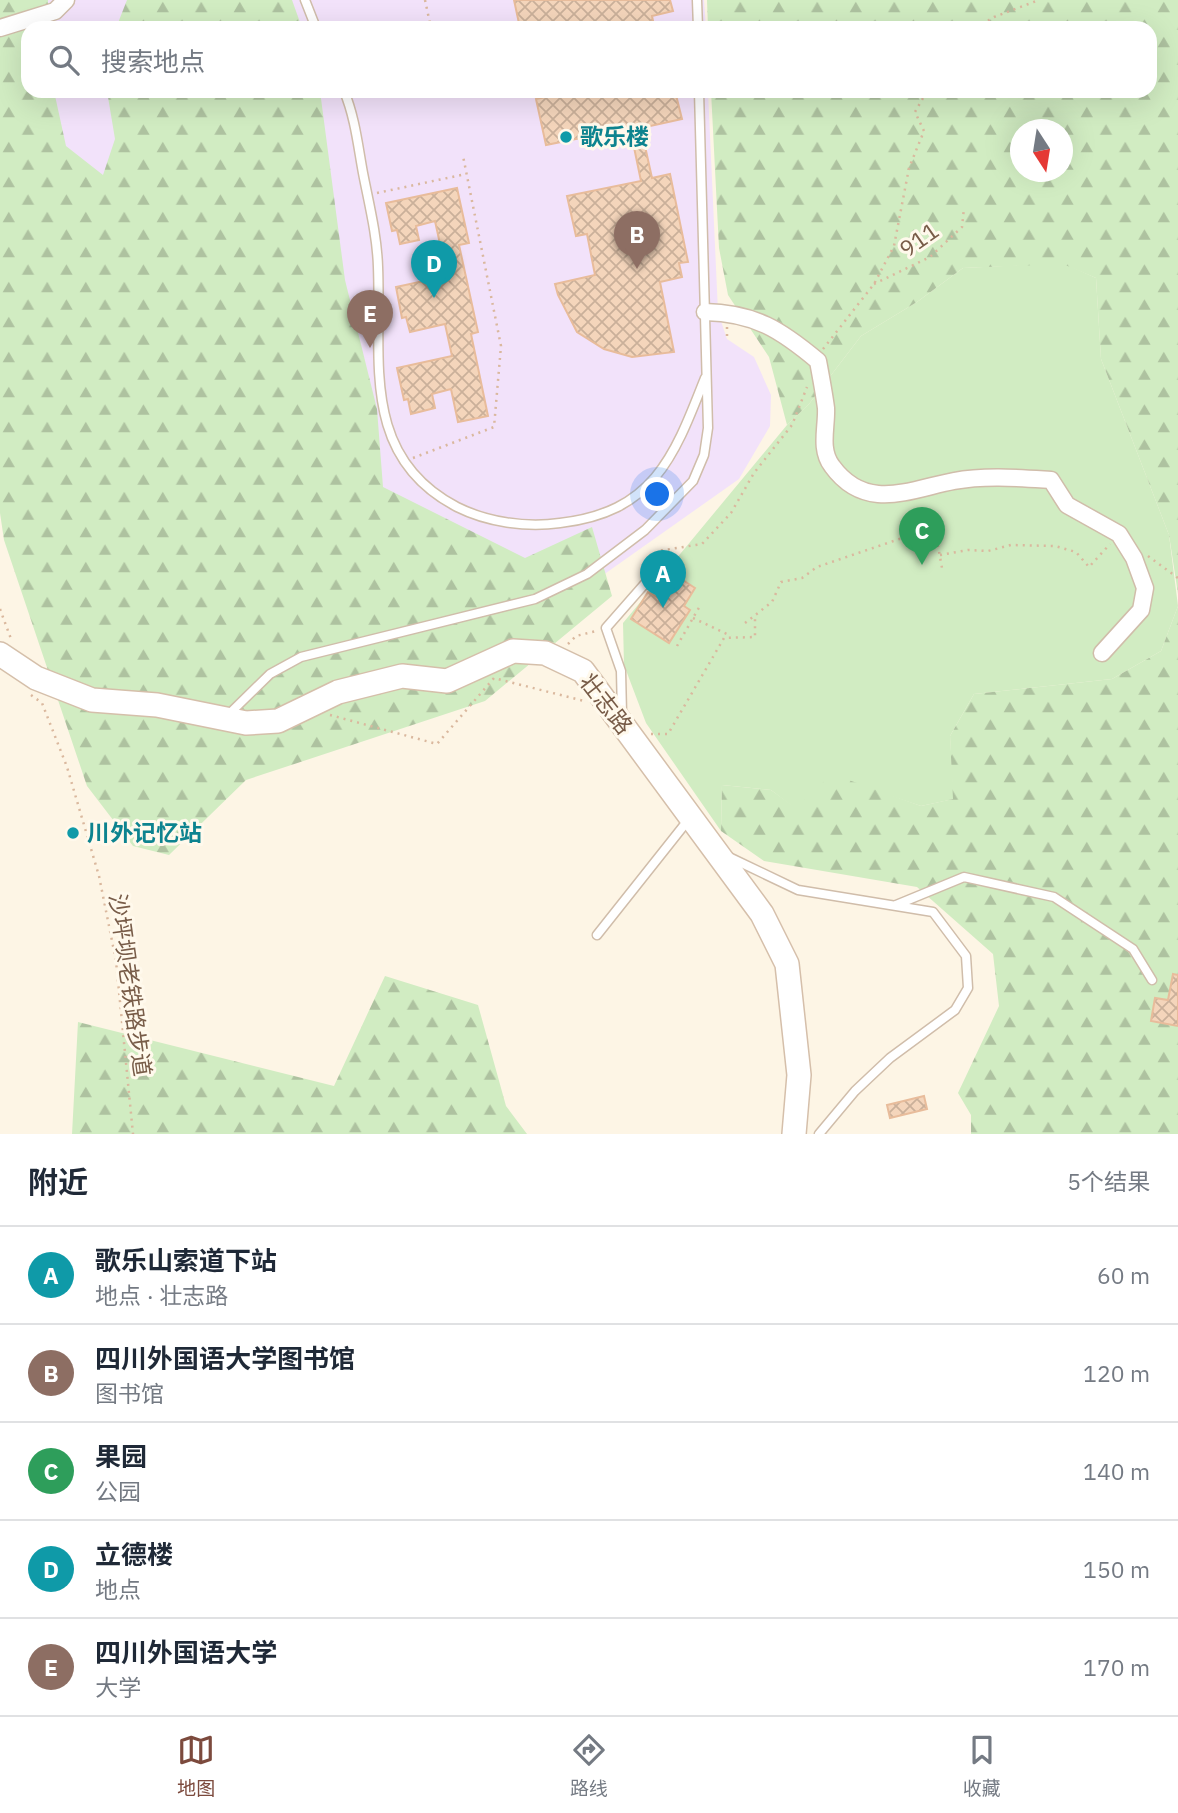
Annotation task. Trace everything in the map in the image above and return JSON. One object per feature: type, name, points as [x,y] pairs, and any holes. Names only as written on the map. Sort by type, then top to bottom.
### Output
[{"type":"street","points":[[21,21],[55,10],[66,0]]},
{"type":"street","points":[[0,28],[21,21]]},
{"type":"street","points":[[705,312],[750,317],[786,334],[818,361],[826,410],[824,443],[831,465],[856,487],[883,495],[908,494],[956,481],[1017,477],[1051,480],[1067,505],[1119,534],[1134,558],[1145,588],[1140,610],[1102,653]]},
{"type":"street","name":"壮志路","points":[[6,649],[22,669],[36,678],[92,700],[157,705],[246,723],[278,721],[338,692],[402,676],[447,681],[513,651],[545,653],[583,671],[762,914],[787,964],[799,1075],[794,1134]]},
{"type":"lane","points":[[305,0],[313,21]]},
{"type":"lane","points":[[697,0],[698,21]]},
{"type":"lane","points":[[346,98],[367,195],[378,270],[379,386],[389,430],[403,461],[419,481],[438,497],[490,519],[543,526],[602,514],[644,492],[660,475],[678,444],[707,373]]},
{"type":"lane","points":[[224,719],[270,674],[301,657],[535,599],[587,574],[645,530],[693,481],[704,455],[708,428],[699,98]]},
{"type":"lane","points":[[622,723],[621,671],[606,628],[656,571]]},
{"type":"lane","points":[[597,934],[691,816]]},
{"type":"lane","points":[[716,851],[798,890],[933,912],[966,956],[968,988],[956,1010],[890,1058],[855,1091],[819,1134]]},
{"type":"lane","points":[[895,905],[964,877],[1054,897],[1133,949],[1152,980]]},
{"type":"path","points":[[425,0],[430,21]]},
{"type":"path","points":[[986,21],[1039,0]]},
{"type":"path","points":[[403,461],[494,427],[501,346],[463,156]]},
{"type":"path","points":[[367,195],[466,174]]},
{"type":"path","name":"911","points":[[874,284],[930,257],[962,228],[964,208]]},
{"type":"path","points":[[745,623],[772,602],[781,582],[802,578],[817,567],[917,533],[936,536],[942,568]]},
{"type":"path","points":[[940,555],[968,550],[988,551],[1010,545],[1055,546],[1076,552],[1089,567],[1119,534]]},
{"type":"path","points":[[677,646],[701,604]]},
{"type":"path","points":[[0,609],[6,649]]},
{"type":"path","points":[[650,734],[668,734],[724,638],[755,637],[755,617]]},
{"type":"path","points":[[692,618],[734,638]]},
{"type":"path","points":[[567,645],[576,636],[606,628]]},
{"type":"path","name":"沙坪坝老铁路步道","points":[[22,669],[32,697],[42,703],[67,767],[99,876],[116,961],[133,1134]]},
{"type":"path","points":[[317,702],[327,714],[437,744],[494,678],[583,701],[593,710]]},
{"type":"shaded area","points":[[0,0],[704,0],[706,21],[21,21],[21,98],[708,98],[718,312],[727,339],[754,357],[771,395],[770,426],[739,479],[589,585],[69,657]]},
{"type":"green space","points":[[0,0],[48,0],[48,21],[21,21],[21,98],[56,98],[66,146],[103,175],[115,139],[108,98],[321,98],[345,280],[377,409],[383,487],[525,558],[592,527],[612,596],[485,701],[246,780],[169,855],[133,846],[87,786],[4,540],[0,513]]},
{"type":"green space","points":[[127,0],[292,0],[300,21],[119,21]]},
{"type":"green space","points":[[707,0],[1178,0],[1178,594],[1169,535],[1101,359],[1096,278],[1063,264],[963,268],[917,302],[861,336],[809,404],[787,425],[769,357],[728,295],[719,248],[711,98],[1157,98],[1157,21],[708,21]]},
{"type":"green space","points":[[1063,263],[1096,278],[1101,359],[1169,535],[1178,606],[1161,651],[1112,679],[974,694],[950,736],[954,799],[921,806],[882,793],[796,809],[771,790],[722,785],[721,831],[646,723],[624,665],[623,623],[787,425],[809,404],[861,336],[917,302],[963,268]]},
{"type":"green space","points":[[1178,606],[1178,1134],[971,1134],[971,1115],[958,1093],[999,1006],[993,954],[917,887],[764,861],[721,831],[722,785],[771,790],[796,808],[832,774],[921,806],[953,799],[950,736],[974,694],[1112,679],[1161,651]]},
{"type":"green space","points":[[385,976],[478,1005],[506,1106],[527,1134],[72,1134],[78,1022],[334,1086]]},
{"type":"building","points":[[514,0],[670,0],[673,11],[652,16],[653,21],[518,21]]},
{"type":"building","points":[[677,98],[682,119],[641,128],[652,178],[670,174],[688,262],[679,263],[682,277],[660,282],[674,352],[632,357],[604,349],[577,332],[555,284],[595,275],[587,234],[576,236],[567,196],[641,181],[630,128],[546,145],[536,99]]},
{"type":"building","points":[[457,188],[469,243],[459,245],[478,332],[471,334],[488,416],[458,422],[451,389],[432,394],[435,408],[411,414],[408,399],[404,400],[397,368],[452,356],[445,324],[410,332],[406,317],[402,318],[396,287],[447,276],[435,221],[416,226],[419,240],[400,244],[397,230],[392,231],[386,203]]},
{"type":"building","points":[[675,575],[695,588],[684,606],[690,610],[669,643],[631,619],[648,592],[660,599]]},
{"type":"building","points":[[1173,974],[1178,975],[1178,1026],[1151,1021],[1155,998],[1168,1000]]},
{"type":"building","points":[[924,1096],[927,1109],[890,1118],[887,1105]]},
{"type":"place","name":"歌乐楼","points":[[566,137]]},
{"type":"place","name":"四川外国语大学图书馆","points":[[637,269]]},
{"type":"place","name":"立德楼","points":[[434,298]]},
{"type":"place","name":"四川外国语大学","points":[[370,348]]},
{"type":"place","name":"果园","points":[[922,565]]},
{"type":"place","name":"歌乐山索道下站","points":[[663,608]]},
{"type":"place","name":"川外记忆站","points":[[73,833]]}]
